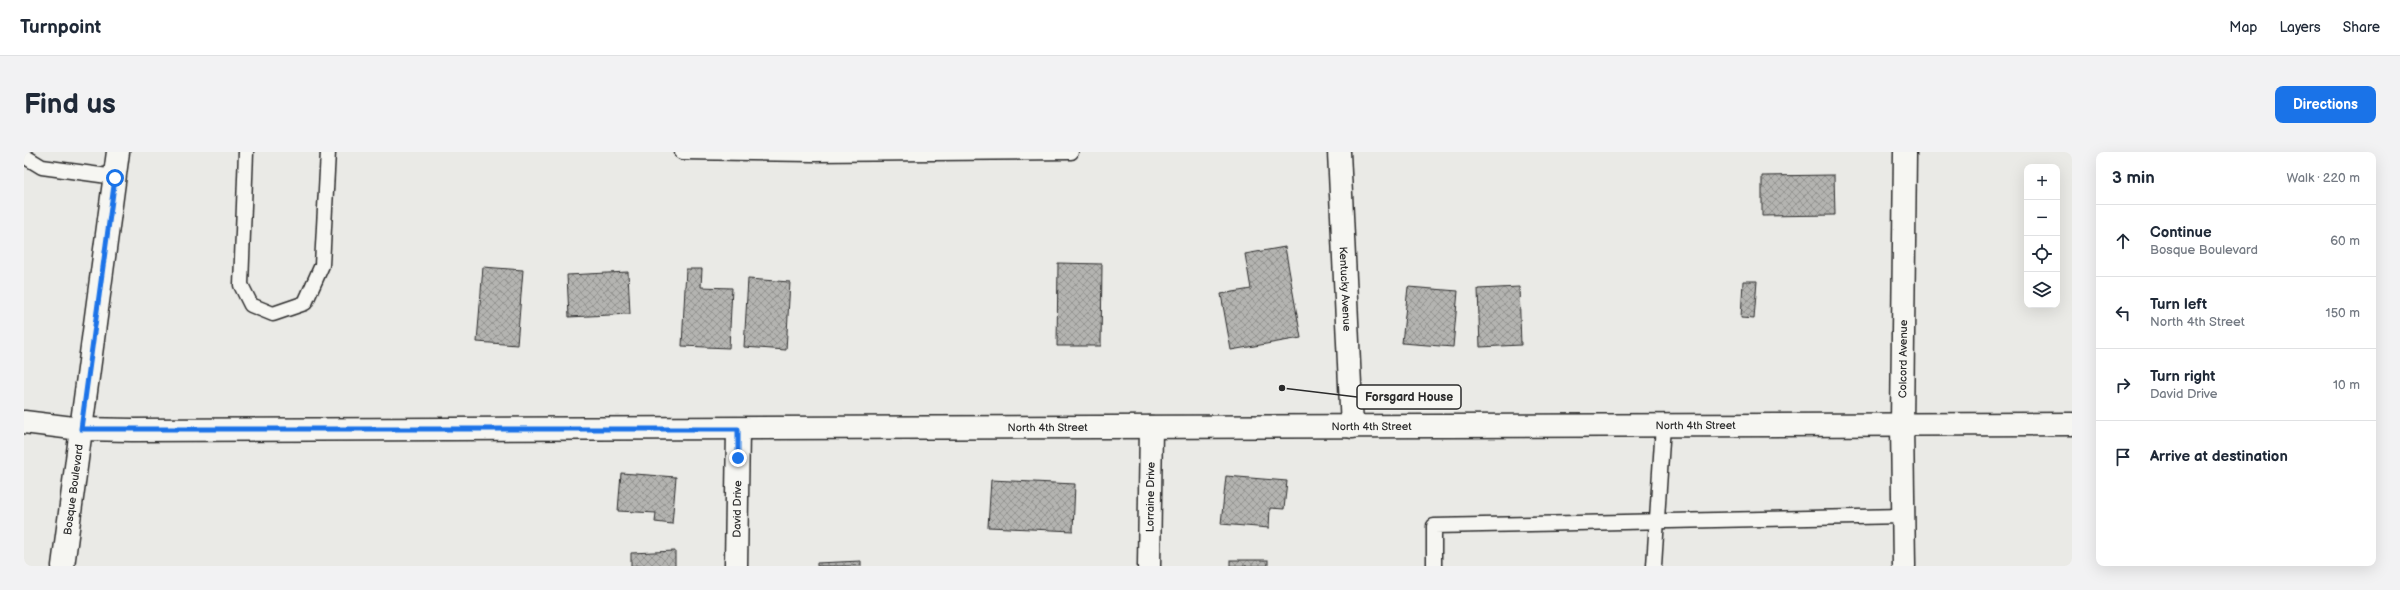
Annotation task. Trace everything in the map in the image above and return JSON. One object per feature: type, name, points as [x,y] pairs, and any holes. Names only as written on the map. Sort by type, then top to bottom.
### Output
[{"type":"main road","name":"Bosque Boulevard","points":[[63,566],[118,152]]},
{"type":"main road","name":"Kentucky Avenue","points":[[1339,152],[1352,427]]},
{"type":"main road","name":"Colcord Avenue","points":[[1904,566],[1902,425],[1905,152]]},
{"type":"main road","name":"North 4th Street","points":[[24,422],[81,429],[738,429],[2072,424]]},
{"type":"main road","name":"Lorraine Drive","points":[[1149,566],[1151,427]]},
{"type":"main road","name":"David Drive","points":[[736,566],[738,429]]},
{"type":"lane","points":[[246,152],[241,285],[251,305],[273,314],[305,303],[322,265],[328,152]]},
{"type":"lane","points":[[682,152],[813,154],[1071,152]]},
{"type":"lane","points":[[24,156],[42,167],[115,178]]},
{"type":"lane","points":[[1654,566],[1663,426]]},
{"type":"lane","points":[[1434,566],[1434,526],[1657,519],[1903,516]]},
{"type":"building","points":[[1834,175],[1835,215],[1762,216],[1762,176]]},
{"type":"building","points":[[1285,247],[1301,338],[1231,350],[1221,294],[1251,289],[1245,254]]},
{"type":"building","points":[[1058,263],[1102,264],[1101,346],[1057,346]]},
{"type":"building","points":[[483,267],[523,270],[517,345],[477,342]]},
{"type":"building","points":[[686,269],[702,269],[701,287],[732,288],[729,348],[682,346]]},
{"type":"building","points":[[628,272],[630,314],[569,317],[567,275]]},
{"type":"building","points":[[748,279],[790,282],[786,350],[744,347]]},
{"type":"building","points":[[1743,281],[1757,281],[1754,319],[1741,318]]},
{"type":"building","points":[[1408,287],[1458,291],[1453,347],[1402,343]]},
{"type":"building","points":[[1519,287],[1521,345],[1480,347],[1478,289]]},
{"type":"building","points":[[621,473],[676,477],[672,524],[655,522],[656,513],[618,511]]},
{"type":"building","points":[[1226,476],[1287,481],[1284,509],[1270,508],[1269,528],[1221,524]]},
{"type":"building","points":[[991,480],[1075,484],[1073,531],[988,527]]},
{"type":"building","points":[[675,551],[675,566],[631,566],[631,553]]},
{"type":"building","points":[[1230,560],[1268,560],[1268,566],[1230,566]]},
{"type":"building","points":[[861,561],[861,566],[817,566],[817,563]]},
{"type":"place","name":"Forsgard House","points":[[1282,388]]},
{"type":"route","points":[[115,178],[81,429],[738,429],[738,458]]}]
